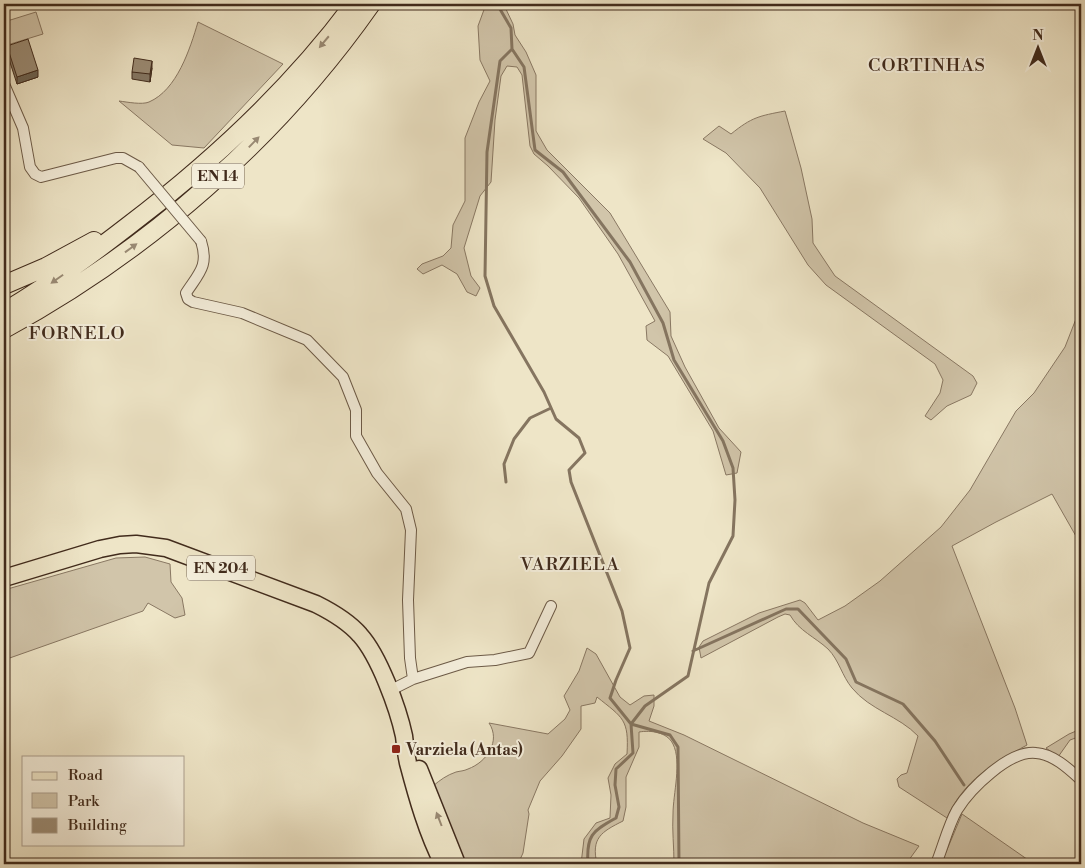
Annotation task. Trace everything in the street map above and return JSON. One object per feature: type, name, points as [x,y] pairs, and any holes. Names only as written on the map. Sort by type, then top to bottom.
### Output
[{"type":"highway","name":"EN 14","points":[[4,312],[41,290],[81,262],[152,208],[239,132],[305,64],[354,4]]},
{"type":"highway","name":"EN 14","points":[[4,342],[48,312],[92,276],[176,213],[250,146],[312,80],[371,4]]},
{"type":"highway","name":"EN 14","points":[[4,285],[75,252],[152,208]]},
{"type":"highway","name":"EN 14","points":[[4,329],[92,276]]},
{"type":"main road","name":"EN 204","points":[[4,578],[100,549],[136,544],[166,548],[316,604],[331,612],[352,627],[366,643],[378,664],[404,735],[457,864]]},
{"type":"main road","name":"EN 204","points":[[404,735],[416,792],[430,834],[443,864]]},
{"type":"street","points":[[4,84],[23,128],[30,167],[34,174],[41,177],[116,158],[124,158],[139,167],[201,241],[205,257],[204,264],[186,293],[188,299],[192,302],[242,313],[307,340],[343,377],[356,410],[356,436],[377,473],[406,509],[411,530],[408,600],[410,658],[413,679]]},
{"type":"street","points":[[389,691],[413,679],[466,662],[495,660],[529,653],[550,606]]},
{"type":"street","points":[[936,864],[956,812],[964,799],[986,775],[1015,757],[1030,752],[1042,754],[1057,761],[1081,779]]},
{"type":"green space","points":[[504,5],[513,24],[515,35],[526,52],[536,75],[536,131],[547,150],[610,213],[670,312],[671,336],[685,367],[719,428],[741,452],[737,473],[726,475],[713,431],[668,356],[647,340],[646,326],[655,321],[618,254],[579,198],[534,154],[530,146],[522,75],[517,67],[507,66],[501,76],[495,120],[491,182],[480,196],[464,248],[471,276],[480,288],[476,296],[467,292],[457,274],[442,265],[423,274],[417,269],[422,264],[443,256],[451,248],[453,225],[465,201],[465,138],[479,102],[490,81],[480,60],[478,26],[485,7]]},
{"type":"green space","points":[[36,12],[43,34],[4,46],[4,22]]},
{"type":"green space","points":[[198,22],[283,64],[204,148],[172,145],[119,101],[146,103],[159,96],[167,88],[181,68]]},
{"type":"green space","points":[[785,111],[801,168],[812,219],[813,243],[835,276],[973,376],[977,383],[971,395],[947,406],[931,420],[925,416],[940,393],[943,380],[935,364],[826,285],[808,265],[760,188],[726,153],[703,139],[719,126],[731,134],[756,118]]},
{"type":"green space","points":[[1081,306],[1081,545],[1052,494],[952,546],[1015,708],[1027,745],[980,774],[962,793],[947,818],[899,787],[897,779],[907,773],[918,736],[902,723],[859,696],[852,688],[832,653],[798,625],[790,615],[785,614],[778,617],[701,658],[699,647],[703,641],[759,613],[800,600],[805,603],[818,620],[845,606],[880,581],[941,527],[970,490],[1016,411],[1034,393],[1065,347]]},
{"type":"green space","points":[[145,557],[170,564],[171,582],[182,598],[185,615],[175,618],[148,603],[143,611],[4,660],[4,590],[116,558]]},
{"type":"green space","points":[[587,648],[596,654],[620,697],[630,705],[644,696],[654,695],[654,706],[649,721],[684,735],[863,823],[919,846],[906,864],[674,864],[673,806],[677,769],[676,751],[670,740],[663,734],[644,731],[639,732],[639,747],[626,777],[626,807],[623,821],[600,837],[595,848],[597,864],[581,864],[584,839],[596,823],[610,818],[611,795],[608,778],[615,764],[627,754],[627,733],[622,720],[597,697],[595,703],[581,706],[581,729],[562,756],[540,781],[528,810],[523,853],[518,864],[461,864],[433,786],[456,772],[475,766],[486,756],[493,744],[492,730],[489,723],[548,734],[565,719],[570,710],[564,696],[579,671]]},
{"type":"green space","points":[[1081,729],[1081,736],[1070,740],[1058,757],[1046,748],[1069,734]]},
{"type":"green space","points":[[962,814],[1034,864],[941,864]]},
{"type":"building","points":[[28,39],[38,70],[17,77],[7,46]]},
{"type":"building","points":[[134,58],[152,61],[150,74],[132,72]]},
{"type":"waterway","points":[[497,4],[511,28],[512,49],[500,61],[487,152],[485,276],[494,306],[544,392],[556,419],[579,438],[585,453],[569,470],[571,482],[622,611],[630,648],[610,698],[631,724],[633,753],[616,769],[615,785],[619,807],[616,818],[592,835],[588,847],[588,864]]},
{"type":"waterway","points":[[512,49],[524,67],[535,150],[563,172],[630,262],[663,323],[674,360],[723,441],[733,468],[735,500],[733,536],[709,583],[688,676],[645,706],[631,724],[670,735],[678,747],[679,864]]},
{"type":"waterway","points":[[506,482],[504,464],[514,439],[530,418],[551,408]]},
{"type":"waterway","points":[[693,651],[786,609],[798,609],[846,659],[856,682],[903,704],[935,741],[964,785]]},
{"type":"place","name":"Varziela (Antas)","points":[[396,749]]},
{"type":"district","name":"CORTINHAS","points":[[927,65]]},
{"type":"district","name":"FORNELO","points":[[77,333]]},
{"type":"district","name":"VARZIELA","points":[[570,564]]}]
